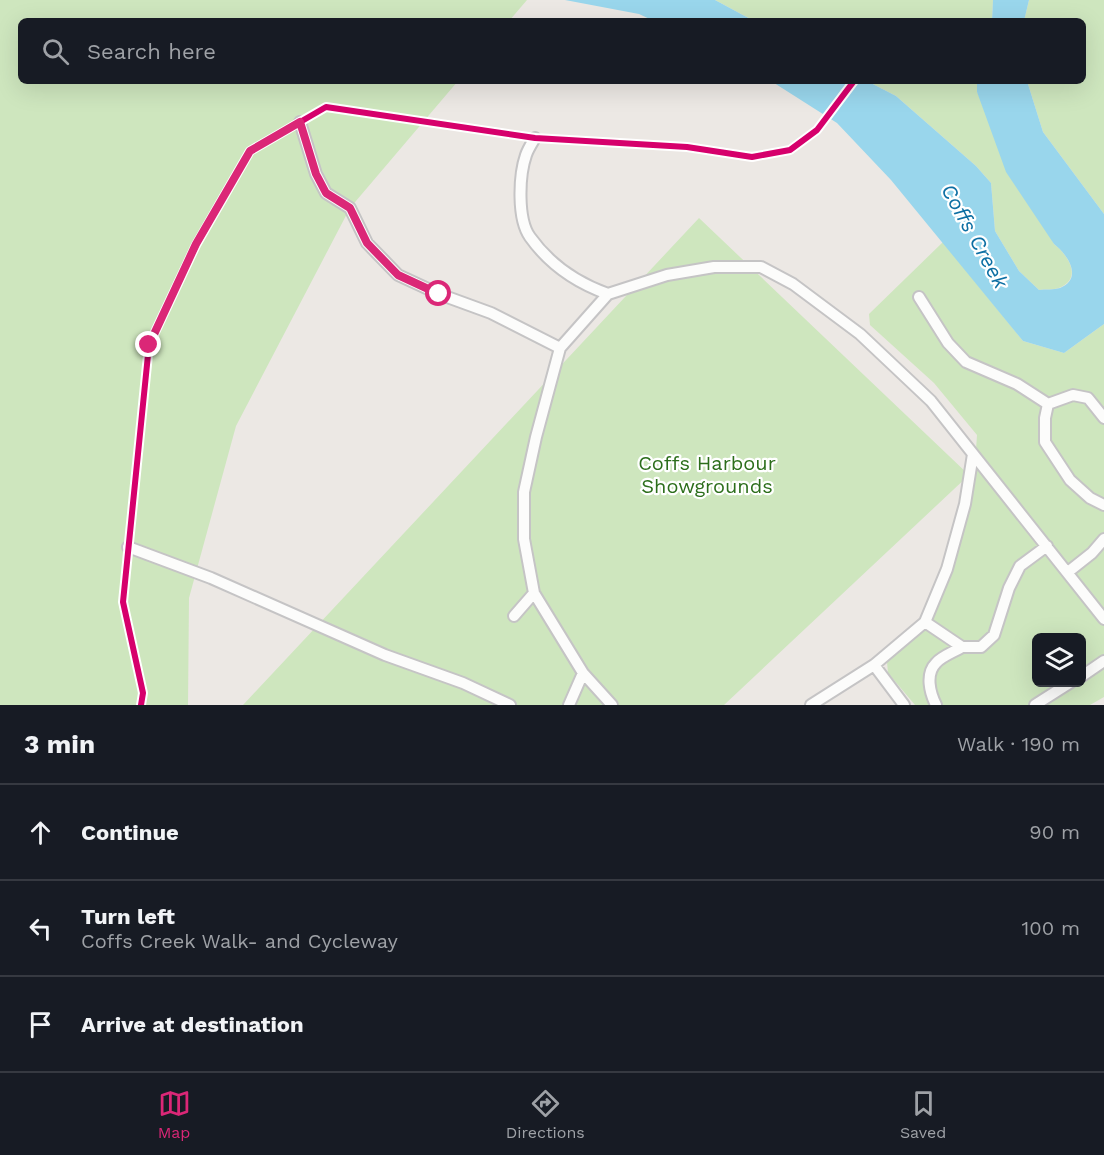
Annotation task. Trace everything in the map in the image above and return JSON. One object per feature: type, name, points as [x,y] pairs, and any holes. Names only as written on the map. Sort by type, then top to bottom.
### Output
[{"type":"lane","points":[[300,122],[316,174],[326,193],[350,208],[367,243],[398,275],[439,294],[491,313],[560,348]]},
{"type":"lane","points":[[535,138],[526,154],[522,183],[521,206],[529,236],[559,269],[584,286],[608,294]]},
{"type":"lane","points":[[612,705],[583,673],[534,593],[524,539],[524,492],[536,436],[560,348],[608,294],[667,275],[714,267],[761,267],[794,284],[860,334],[931,401],[1104,619]]},
{"type":"lane","points":[[919,297],[948,343],[966,362],[1017,384],[1048,404]]},
{"type":"lane","points":[[1048,404],[1073,395],[1088,398],[1104,418]]},
{"type":"lane","points":[[1048,404],[1045,418],[1045,442],[1070,480],[1090,498],[1104,505]]},
{"type":"lane","points":[[811,705],[874,665],[925,622],[947,569],[962,514],[973,454]]},
{"type":"lane","points":[[1068,572],[1092,553],[1104,539]]},
{"type":"lane","points":[[936,705],[930,693],[930,678],[935,663],[962,647],[981,647],[994,634],[1009,588],[1020,566],[1047,546]]},
{"type":"lane","points":[[128,547],[211,578],[385,655],[463,683],[510,705]]},
{"type":"lane","points":[[514,616],[534,593]]},
{"type":"lane","points":[[925,622],[962,647]]},
{"type":"lane","points":[[1086,673],[1104,662]]},
{"type":"lane","points":[[874,665],[904,705]]},
{"type":"lane","points":[[569,705],[583,673]]},
{"type":"lane","points":[[1035,705],[1063,687]]},
{"type":"green space","points":[[0,0],[527,0],[512,18],[18,18],[18,84],[455,84],[350,208],[236,426],[189,598],[188,705],[0,705]]},
{"type":"green space","points":[[715,0],[993,0],[992,18],[748,18]]},
{"type":"green space","points":[[1029,0],[1104,0],[1104,214],[1043,132],[1028,84],[1086,84],[1086,18],[1025,18]]},
{"type":"green space","points":[[873,84],[977,84],[977,92],[1054,244],[1071,266],[1071,278],[1066,284],[1057,289],[1039,290],[1019,271],[995,231],[991,183],[976,166],[896,96]]},
{"type":"green space","name":"Coffs Harbour Showgrounds","points":[[699,218],[969,475],[724,705],[243,705]]},
{"type":"green space","points":[[943,242],[1023,341],[1064,353],[1104,324],[1104,697],[1090,705],[915,705],[888,673],[887,662],[910,640],[945,584],[973,495],[977,435],[934,383],[870,325],[869,314]]},
{"type":"water","points":[[565,0],[715,0],[748,18],[648,18],[639,14]]},
{"type":"water","points":[[993,0],[1029,0],[1025,18],[992,18]]},
{"type":"water","name":"Coffs Creek","points":[[776,84],[873,84],[896,96],[976,166],[991,183],[995,231],[1019,271],[1039,290],[1060,288],[1071,278],[1071,266],[1006,172],[977,92],[977,84],[1028,84],[1043,132],[1104,214],[1104,324],[1064,353],[1023,341],[891,180],[837,123]]},
{"type":"cycle path","points":[[141,705],[143,693],[123,602],[149,345],[196,245],[250,151],[326,107],[535,138],[687,147],[752,157],[790,150],[817,130],[852,84]]},
{"type":"route","points":[[149,345],[196,244],[250,151],[300,122],[316,174],[326,193],[350,208],[367,243],[398,275],[439,294]]}]
